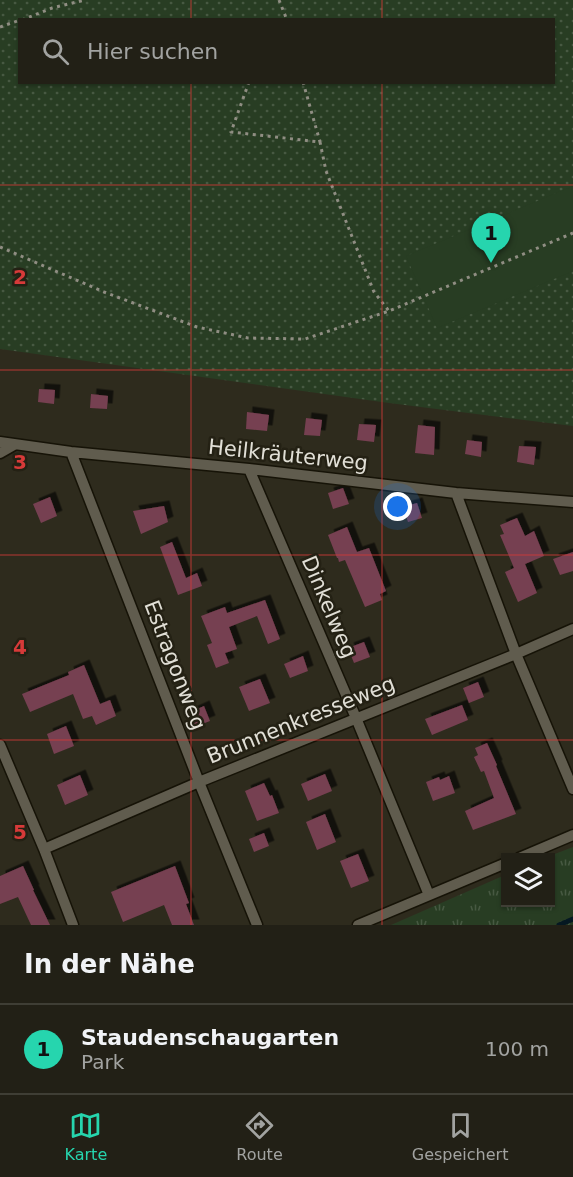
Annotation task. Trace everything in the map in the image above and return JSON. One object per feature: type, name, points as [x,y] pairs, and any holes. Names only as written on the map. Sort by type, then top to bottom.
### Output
[{"type":"lane","name":"Heilkräuterweg","points":[[0,442],[71,452],[249,469],[456,493],[573,502]]},
{"type":"lane","points":[[0,453],[14,445]]},
{"type":"lane","name":"Estragonweg","points":[[71,452],[257,925]]},
{"type":"lane","name":"Dinkelweg","points":[[249,469],[429,895]]},
{"type":"lane","points":[[456,493],[516,654],[573,789]]},
{"type":"lane","name":"Brunnenkresseweg","points":[[44,849],[199,782],[573,629]]},
{"type":"lane","points":[[0,745],[74,925]]},
{"type":"lane","points":[[531,853],[573,836]]},
{"type":"lane","points":[[358,925],[501,865]]},
{"type":"path","points":[[26,18],[52,8],[85,0]]},
{"type":"path","points":[[279,0],[286,18]]},
{"type":"path","points":[[0,27],[18,21]]},
{"type":"path","points":[[248,84],[231,132],[320,142]]},
{"type":"path","points":[[304,84],[326,171],[374,292],[389,310]]},
{"type":"path","points":[[0,247],[104,292],[197,327],[248,339],[305,339],[389,310],[573,233]]},
{"type":"green space","points":[[0,0],[573,0],[573,426],[0,349]]},
{"type":"green space","points":[[573,186],[573,271],[437,328],[406,256]]},
{"type":"green space","points":[[573,847],[573,925],[391,925],[501,877],[501,907],[555,907],[555,854]]},
{"type":"building","points":[[39,389],[55,390],[54,404],[38,402]]},
{"type":"building","points":[[91,394],[108,396],[107,409],[90,408]]},
{"type":"building","points":[[247,412],[269,415],[267,431],[246,429]]},
{"type":"building","points":[[306,418],[322,420],[320,436],[304,435]]},
{"type":"building","points":[[359,424],[376,425],[374,442],[357,440]]},
{"type":"building","points":[[418,425],[435,427],[434,455],[415,453]]},
{"type":"building","points":[[467,440],[482,442],[481,457],[465,454]]},
{"type":"building","points":[[519,446],[536,447],[534,465],[517,462]]},
{"type":"building","points":[[343,488],[349,504],[333,509],[328,493]]},
{"type":"building","points":[[50,497],[57,516],[41,523],[33,504]]},
{"type":"building","points":[[417,503],[422,518],[408,522],[403,507]]},
{"type":"building","points":[[164,506],[168,522],[141,534],[133,511]]},
{"type":"building","points":[[517,518],[525,536],[534,531],[544,556],[525,564],[537,593],[518,602],[505,572],[514,568],[500,535],[504,534],[500,525]]},
{"type":"building","points":[[347,527],[357,552],[369,548],[386,591],[380,594],[382,600],[365,607],[345,560],[339,562],[328,535]]},
{"type":"building","points":[[172,542],[186,578],[197,573],[202,586],[178,595],[160,547]]},
{"type":"building","points":[[573,552],[573,571],[560,575],[553,559]]},
{"type":"building","points":[[265,600],[280,639],[268,644],[257,616],[229,627],[237,649],[225,653],[229,663],[216,668],[207,645],[212,643],[201,616],[225,607],[227,613]]},
{"type":"building","points":[[364,642],[370,657],[354,663],[348,648]]},
{"type":"building","points":[[303,656],[308,671],[290,678],[284,664]]},
{"type":"building","points":[[84,665],[100,704],[110,700],[116,716],[96,725],[92,716],[83,719],[73,694],[30,712],[22,694],[69,675],[68,672]]},
{"type":"building","points":[[260,679],[270,703],[249,711],[239,687]]},
{"type":"building","points":[[478,682],[484,697],[469,703],[463,688]]},
{"type":"building","points":[[462,705],[468,720],[432,735],[425,719]]},
{"type":"building","points":[[204,706],[210,721],[192,728],[186,714]]},
{"type":"building","points":[[66,726],[74,746],[54,754],[47,734]]},
{"type":"building","points":[[487,743],[516,814],[473,830],[465,811],[494,798],[484,771],[481,772],[474,757],[478,755],[475,748]]},
{"type":"building","points":[[325,774],[332,791],[308,801],[301,784]]},
{"type":"building","points":[[80,775],[88,795],[65,805],[57,785]]},
{"type":"building","points":[[449,776],[455,793],[433,801],[426,782]]},
{"type":"building","points":[[264,783],[279,813],[257,821],[245,791]]},
{"type":"building","points":[[325,814],[336,842],[317,850],[306,822]]},
{"type":"building","points":[[264,833],[269,846],[254,852],[249,839]]},
{"type":"building","points":[[358,854],[369,881],[351,888],[340,861]]},
{"type":"building","points":[[23,866],[50,925],[31,925],[18,897],[0,904],[0,876]]},
{"type":"building","points":[[175,866],[189,903],[186,904],[194,925],[172,925],[164,905],[123,922],[111,892]]},
{"type":"waterway","points":[[559,925],[573,919]]},
{"type":"place","name":"Staudenschaugarten","points":[[491,263]]}]
